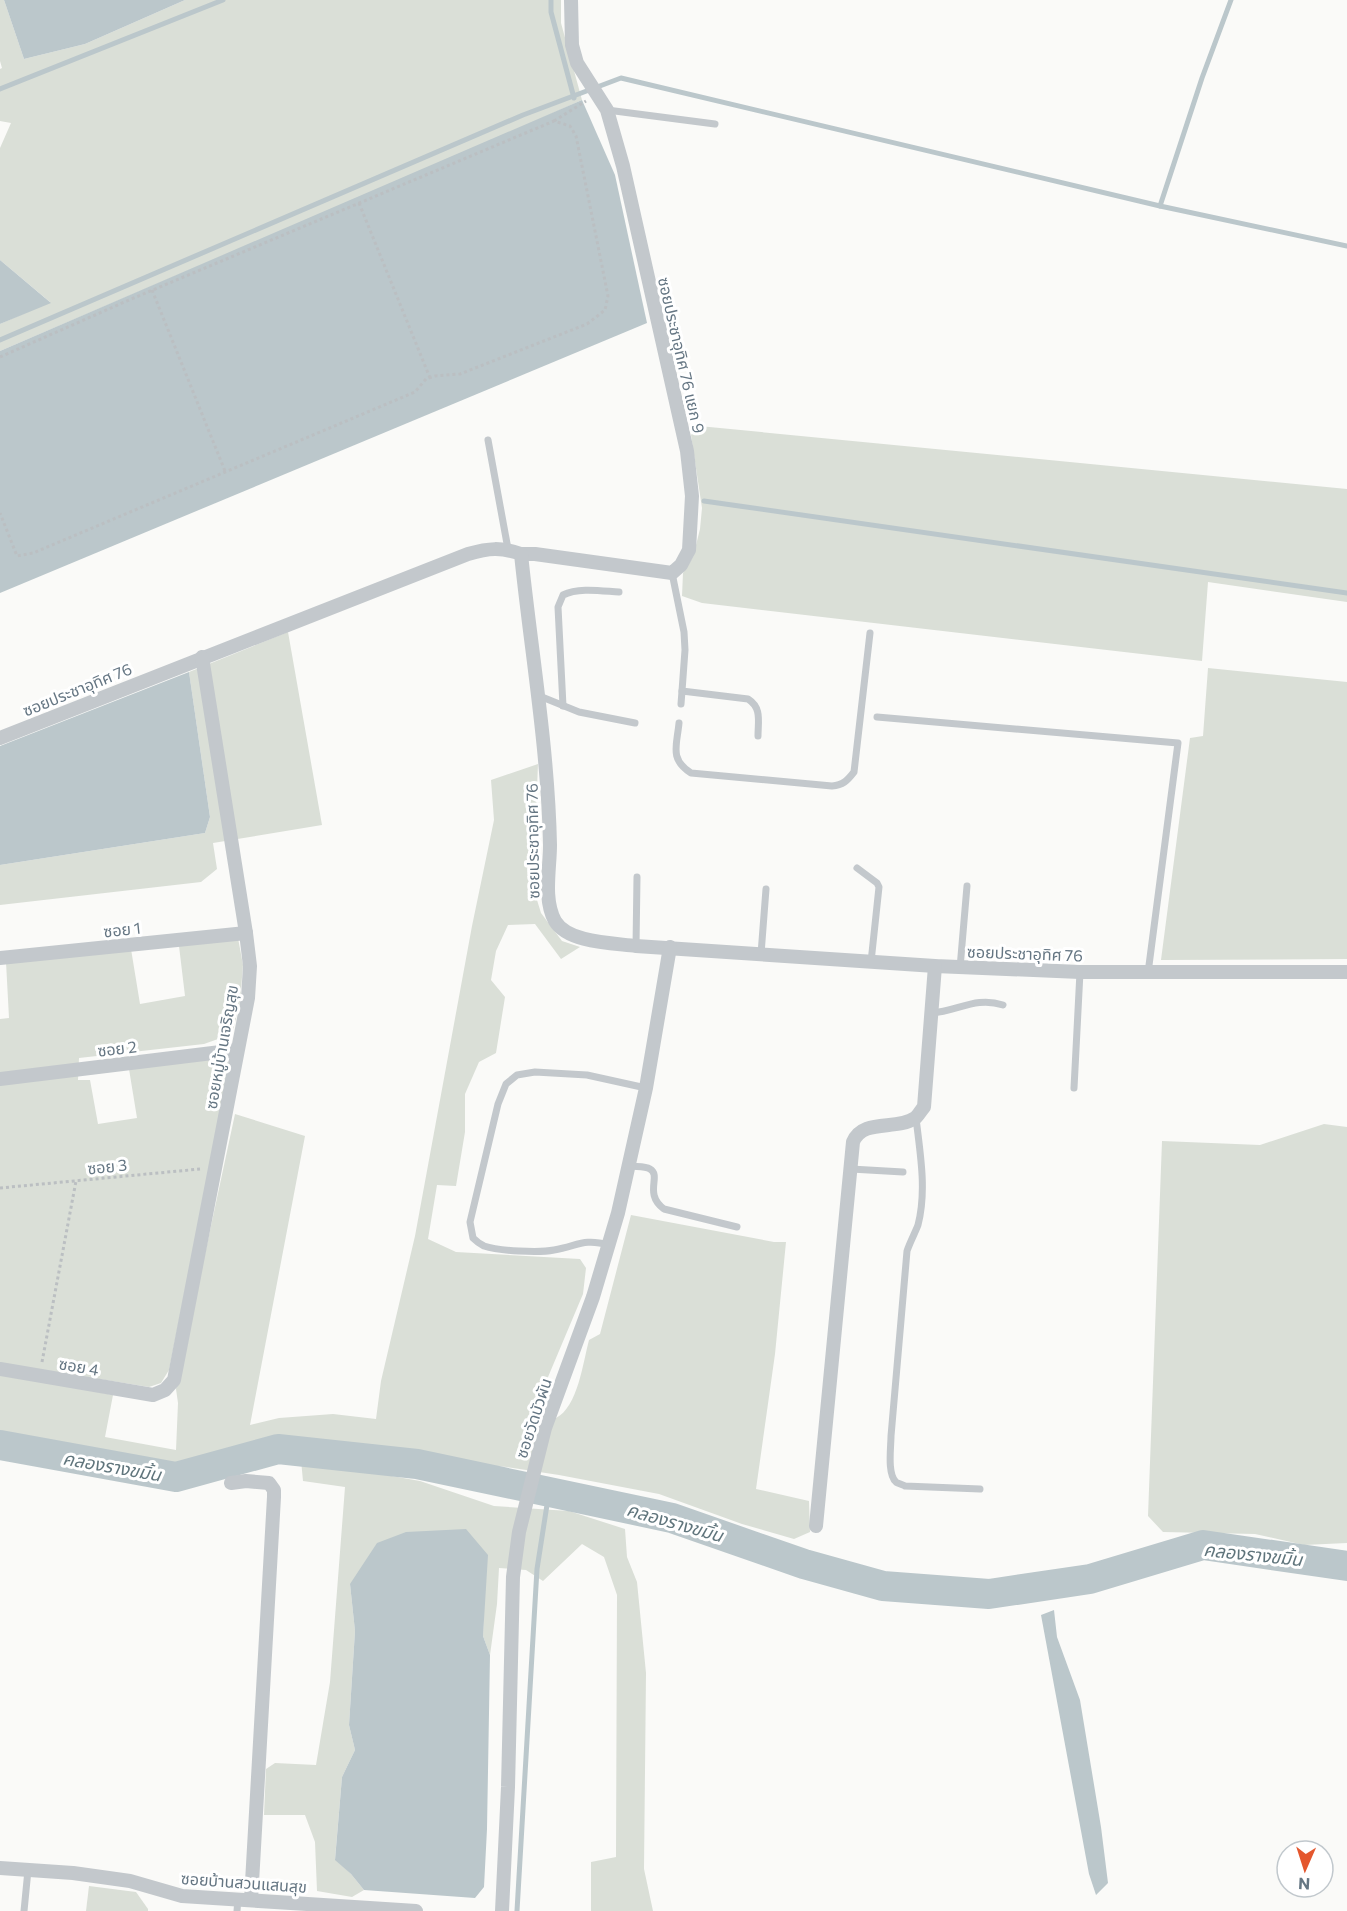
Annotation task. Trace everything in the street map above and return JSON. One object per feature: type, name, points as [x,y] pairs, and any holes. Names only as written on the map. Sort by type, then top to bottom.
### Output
[{"type":"street","name":"ซอยประชาอุทิศ 76 แยก 9","points":[[571,0],[572,45],[578,63],[607,110],[623,166],[687,451],[692,495],[689,550],[681,565],[672,573]]},
{"type":"street","name":"ซอยประชาอุทิศ 76","points":[[0,738],[468,554],[487,549],[508,549],[521,554],[548,789],[549,904],[556,923],[570,934],[589,940],[636,946],[960,968],[1148,973],[1347,972]]},
{"type":"street","points":[[521,554],[672,573]]},
{"type":"street","name":"ซอยหมู่บ้านเจริญสุข","points":[[153,1395],[165,1390],[174,1380],[248,998],[250,966],[246,933],[202,657]]},
{"type":"street","name":"ซอย 1","points":[[0,958],[246,933]]},
{"type":"street","name":"ซอยวัดบัวผัน","points":[[502,1911],[508,1787],[513,1577],[519,1532],[552,1407],[593,1297],[630,1166],[670,947]]},
{"type":"street","points":[[816,1526],[853,1142],[857,1134],[865,1129],[906,1122],[916,1118],[924,1107],[935,966]]},
{"type":"street","name":"ซอย 2","points":[[0,1079],[237,1050]]},
{"type":"street","name":"ซอย 4","points":[[0,1369],[153,1395]]},
{"type":"street","points":[[231,1483],[246,1481],[268,1483],[274,1490],[242,1903]]},
{"type":"street","name":"ซอยบ้านสวนแสนสุข","points":[[0,1868],[73,1873],[130,1881],[182,1896],[242,1903],[416,1911]]},
{"type":"lane","points":[[607,110],[715,124]]},
{"type":"lane","points":[[488,440],[508,549]]},
{"type":"lane","points":[[672,573],[684,632],[681,704]]},
{"type":"lane","points":[[563,706],[558,607],[563,595],[581,591],[619,591]]},
{"type":"lane","points":[[679,723],[676,755],[680,766],[691,772],[840,785],[854,772],[870,633]]},
{"type":"lane","points":[[682,691],[748,699],[755,704],[758,710],[758,736]]},
{"type":"lane","points":[[537,695],[579,712],[635,723]]},
{"type":"lane","points":[[877,717],[1178,743],[1148,973]]},
{"type":"lane","points":[[857,868],[879,887],[871,962]]},
{"type":"lane","points":[[636,946],[638,877]]},
{"type":"lane","points":[[960,968],[966,886]]},
{"type":"lane","points":[[761,954],[766,889]]},
{"type":"lane","points":[[1074,1088],[1080,972]]},
{"type":"lane","points":[[932,1013],[952,1010],[976,1002],[993,1002],[1003,1005]]},
{"type":"lane","points":[[609,1245],[597,1241],[583,1242],[553,1251],[504,1250],[483,1246],[473,1238],[470,1222],[498,1104],[506,1084],[517,1075],[536,1072],[587,1075],[646,1088]]},
{"type":"lane","points":[[916,1118],[922,1172],[921,1205],[917,1227],[907,1251],[890,1466],[893,1479],[905,1486],[980,1489]]},
{"type":"lane","points":[[630,1166],[648,1168],[653,1171],[655,1176],[654,1198],[664,1209],[737,1227]]},
{"type":"lane","points":[[851,1169],[903,1172]]},
{"type":"lane","points":[[24,1911],[28,1870]]},
{"type":"path","points":[[0,357],[152,290],[554,121],[597,93]]},
{"type":"path","points":[[0,513],[17,556],[33,553],[415,392],[426,379],[460,374],[587,324],[605,310],[608,296],[604,269],[576,136],[570,126],[554,121]]},
{"type":"path","points":[[359,203],[430,378]]},
{"type":"path","points":[[152,290],[225,471]]},
{"type":"path","name":"ซอย 3","points":[[0,1188],[216,1167]]},
{"type":"path","points":[[39,1376],[76,1181]]},
{"type":"shaded area","points":[[0,0],[4,0],[24,59],[85,44],[185,0],[561,0],[561,23],[582,100],[0,351],[0,324],[50,302],[0,260],[0,148],[11,123],[0,121],[0,69],[2,68]]},
{"type":"shaded area","points":[[4,0],[185,0],[85,44],[24,59]]},
{"type":"shaded area","points":[[582,100],[615,175],[647,323],[0,593],[0,351]]},
{"type":"shaded area","points":[[0,260],[51,303],[0,324]]},
{"type":"shaded area","points":[[699,426],[1347,489],[1347,602],[1208,582],[1202,661],[702,603],[682,596],[683,573],[693,557],[700,529],[702,508],[691,435]]},
{"type":"shaded area","points":[[288,632],[322,825],[213,843],[217,869],[201,882],[0,905],[0,865],[205,833],[210,817],[189,672]]},
{"type":"shaded area","points":[[1208,668],[1347,682],[1347,959],[1161,960],[1190,738],[1203,736]]},
{"type":"shaded area","points":[[189,672],[210,817],[205,833],[0,865],[0,746]]},
{"type":"shaded area","points":[[538,764],[533,887],[541,913],[562,941],[580,947],[561,959],[535,924],[508,925],[496,951],[491,980],[505,997],[496,1053],[479,1062],[465,1094],[465,1132],[456,1186],[437,1185],[428,1239],[456,1252],[580,1259],[586,1268],[583,1294],[540,1396],[540,1410],[556,1418],[570,1404],[575,1394],[589,1340],[600,1334],[631,1215],[774,1242],[786,1242],[775,1354],[756,1489],[809,1501],[810,1532],[794,1539],[742,1524],[659,1494],[559,1475],[507,1467],[367,1454],[349,1447],[304,1443],[260,1443],[176,1470],[120,1464],[0,1440],[0,1373],[113,1395],[105,1437],[176,1450],[178,1403],[176,1389],[235,1114],[305,1136],[250,1425],[279,1418],[333,1414],[376,1419],[381,1381],[415,1236],[472,926],[494,820],[491,780]]},
{"type":"shaded area","points":[[238,938],[243,965],[240,1002],[232,1034],[204,1044],[79,1058],[78,1080],[90,1080],[98,1124],[137,1118],[129,1069],[217,1057],[228,1060],[230,1067],[169,1370],[161,1383],[149,1387],[0,1363],[0,1019],[9,1018],[6,962],[131,949],[140,1004],[185,996],[179,946]]},
{"type":"shaded area","points":[[1324,1124],[1347,1127],[1347,1543],[1304,1545],[1255,1534],[1163,1532],[1148,1516],[1162,1141],[1260,1145]]},
{"type":"shaded area","points":[[301,1460],[420,1481],[494,1506],[569,1511],[625,1529],[627,1557],[637,1582],[646,1673],[644,1869],[653,1911],[591,1911],[591,1862],[616,1857],[617,1595],[604,1557],[582,1544],[543,1581],[526,1570],[499,1568],[490,1655],[483,1636],[484,1606],[350,1584],[355,1631],[349,1725],[355,1750],[342,1777],[335,1859],[364,1890],[352,1897],[317,1891],[315,1842],[305,1815],[264,1815],[266,1769],[275,1763],[316,1765],[330,1682],[345,1487],[303,1481]]},
{"type":"shaded area","points":[[466,1529],[488,1555],[483,1636],[490,1655],[484,1887],[475,1898],[364,1890],[335,1860],[342,1777],[355,1750],[349,1725],[355,1631],[350,1584],[377,1543],[406,1532]]},
{"type":"shaded area","points":[[1054,1610],[1057,1637],[1080,1700],[1101,1827],[1108,1883],[1096,1895],[1089,1874],[1041,1615]]},
{"type":"shaded area","points":[[89,1886],[136,1892],[148,1911],[86,1911]]},
{"type":"waterway","points":[[0,89],[223,0]]},
{"type":"waterway","points":[[551,0],[551,12],[574,98]]},
{"type":"waterway","points":[[1160,206],[1202,78],[1231,0]]},
{"type":"waterway","points":[[0,340],[523,115],[621,78],[1160,206],[1347,246]]},
{"type":"waterway","points":[[704,501],[1347,593]]},
{"type":"waterway","name":"คลองรางขมิ้น","points":[[0,1445],[176,1477],[278,1449],[417,1464],[672,1518],[804,1564],[883,1586],[989,1594],[1090,1579],[1203,1545],[1347,1566]]},
{"type":"waterway","points":[[517,1911],[537,1569],[549,1492]]}]
